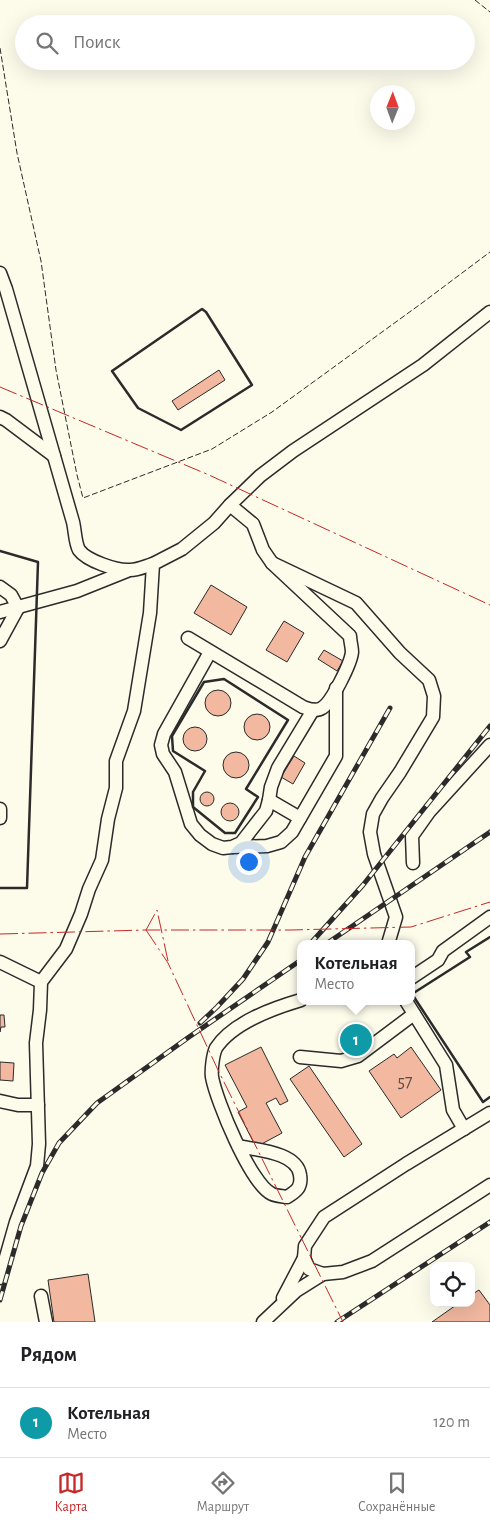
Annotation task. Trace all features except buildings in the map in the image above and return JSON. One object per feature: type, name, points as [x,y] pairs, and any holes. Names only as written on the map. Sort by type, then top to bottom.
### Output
[{"type":"street","points":[[0,273],[73,522],[78,549],[86,556],[103,565],[129,570]]},
{"type":"street","points":[[0,612],[77,591],[129,570],[153,564],[182,549],[214,523],[260,476],[292,451],[423,365],[490,312]]},
{"type":"street","points":[[0,417],[54,456]]},
{"type":"street","points":[[188,638],[303,707],[313,710],[322,708],[331,697],[349,662],[352,652],[350,636],[272,563],[262,550],[253,524],[230,505]]},
{"type":"street","points":[[272,563],[356,604],[400,653],[429,680],[434,696],[432,717],[373,814],[370,832],[374,854],[396,917],[389,940]]},
{"type":"street","points":[[0,1278],[16,1222],[37,1166],[40,1144],[36,1043],[40,1010],[40,982],[66,949],[102,860],[108,819],[116,788],[116,761],[134,711],[150,613],[153,564]]},
{"type":"street","points":[[0,587],[10,595],[18,608]]},
{"type":"street","points":[[0,641],[18,608]]},
{"type":"street","points":[[210,652],[164,734],[161,745],[163,754],[175,772],[191,824],[200,835],[212,844],[223,848],[267,846],[281,842],[292,832],[336,756],[336,688]]},
{"type":"street","points":[[232,847],[241,843],[266,811],[270,800],[271,787],[278,768],[313,710]]},
{"type":"street","points":[[413,863],[412,836],[429,812],[490,746]]},
{"type":"street","points":[[270,800],[300,818]]},
{"type":"street","points":[[0,809],[0,818]]},
{"type":"street","points":[[415,975],[438,960],[443,951],[490,917]]},
{"type":"street","points":[[0,962],[40,982]]},
{"type":"street","points":[[238,1146],[287,1158],[300,1171],[301,1182],[298,1190],[287,1197],[272,1194],[259,1183],[238,1146],[216,1092],[212,1075],[215,1049],[230,1032],[256,1016],[297,1001]]},
{"type":"street","points":[[408,1005],[446,1065],[453,1110],[464,1130]]},
{"type":"street","points":[[300,1058],[341,1061],[353,1058],[414,1014]]},
{"type":"street","points":[[0,1101],[18,1106],[38,1105]]},
{"type":"street","points":[[278,1308],[304,1258],[306,1246],[324,1217],[490,1113]]},
{"type":"street","points":[[304,1258],[309,1269],[323,1274],[343,1272],[372,1261],[490,1185]]},
{"type":"street","points":[[263,1322],[296,1291],[323,1274]]},
{"type":"street","points":[[42,1296],[46,1322]]},
{"type":"railway","points":[[200,1023],[243,979],[268,942],[305,857],[390,708]]},
{"type":"railway","points":[[314,940],[363,885],[490,726]]},
{"type":"railway","points":[[332,940],[490,832]]},
{"type":"railway","points":[[0,1300],[21,1226],[42,1173],[59,1143],[97,1103],[297,963]]},
{"type":"railway","points":[[337,1322],[490,1222]]},
{"type":"fence","points":[[475,0],[490,12]]},
{"type":"fence","points":[[0,48],[17,153],[41,261],[56,370],[83,498],[212,449],[272,412],[490,252]]},
{"type":"wall","points":[[202,309],[206,312],[252,385],[181,430],[138,408],[112,371],[202,309]]},
{"type":"wall","points":[[0,551],[38,562],[27,888],[0,888]]},
{"type":"wall","points":[[224,679],[288,720],[246,789],[258,797],[235,833],[225,833],[193,807],[193,792],[205,771],[173,751],[172,736],[204,682],[224,679]]},
{"type":"wall","points":[[415,992],[470,957],[466,952],[490,937]]},
{"type":"wall","points":[[415,999],[483,1102],[490,1097]]},
{"type":"power","points":[[0,387],[209,475],[490,605]]},
{"type":"power","points":[[0,934],[146,930],[291,930],[411,927],[490,902]]},
{"type":"power","points":[[146,930],[157,910],[168,961]]},
{"type":"power","points":[[146,930],[168,963],[218,1070],[343,1322]]},
{"type":"place","name":"Котельная","points":[[356,1040]]}]
